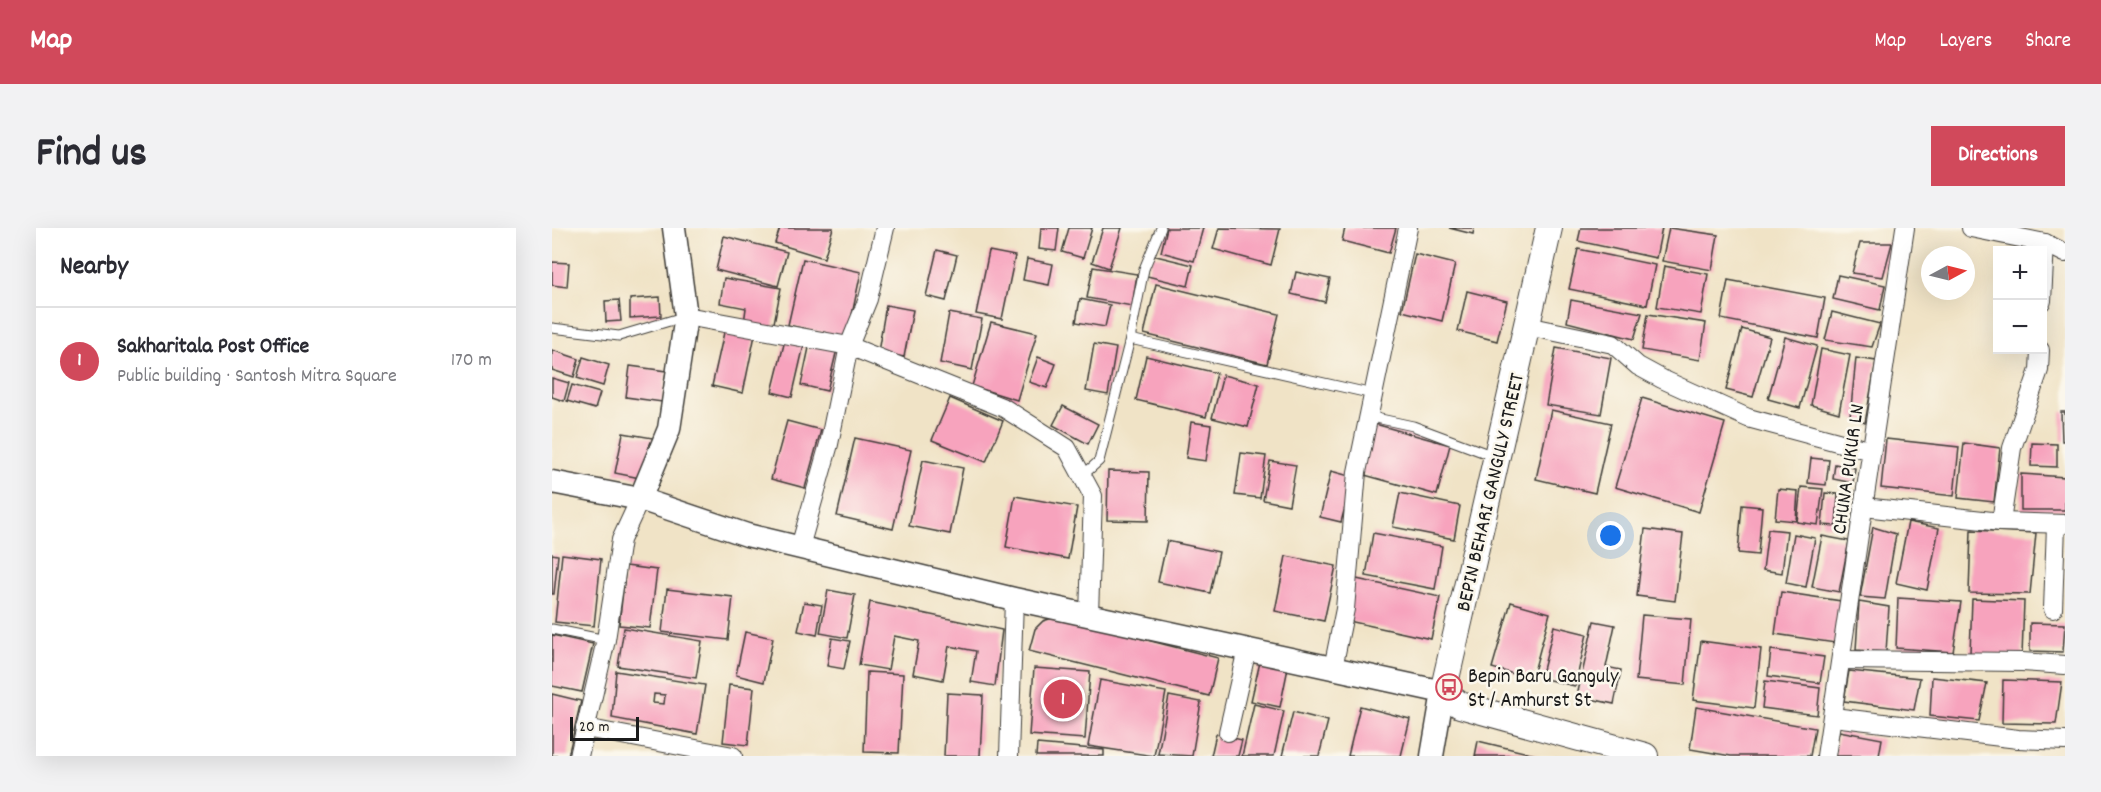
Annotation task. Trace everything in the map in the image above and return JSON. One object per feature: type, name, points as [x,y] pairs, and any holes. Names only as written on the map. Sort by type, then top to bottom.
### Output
[{"type":"main road","name":"BEPIN BEHARI GANGULY STREET","points":[[1443,692],[1549,228]]},
{"type":"main road","points":[[1443,692],[1460,705],[1645,756]]},
{"type":"street","points":[[579,756],[606,640],[621,540],[669,429],[686,316],[674,228]]},
{"type":"street","points":[[800,547],[829,444],[849,346],[868,299],[885,228]]},
{"type":"street","points":[[1333,668],[1345,609],[1357,471],[1408,228]]},
{"type":"street","name":"CHUNA PUKUR LN","points":[[1826,756],[1905,228]]},
{"type":"street","points":[[1971,228],[2045,243],[2065,253]]},
{"type":"street","points":[[2043,300],[2045,243]]},
{"type":"street","points":[[686,316],[849,346],[1004,408],[1067,448],[1093,496],[1089,614]]},
{"type":"street","points":[[1527,326],[1613,344],[1638,366],[1748,418],[1871,451]]},
{"type":"street","points":[[2001,522],[2012,448],[2039,370],[2040,354]]},
{"type":"street","points":[[552,482],[640,499],[747,535],[1014,599],[1443,692]]},
{"type":"street","points":[[1864,507],[2001,522],[2061,524],[2053,609]]},
{"type":"street","points":[[1008,756],[1014,599]]},
{"type":"street","points":[[1228,732],[1247,649]]},
{"type":"street","points":[[1842,660],[2022,662],[2065,665]]},
{"type":"street","name":"BEPIN BEHARI GANGULY STREET","points":[[1432,756],[1443,692]]},
{"type":"street","points":[[1833,717],[2018,739],[2065,741]]},
{"type":"street","points":[[585,728],[732,756]]},
{"type":"lane","points":[[1082,476],[1100,461],[1130,339],[1144,269],[1161,228]]},
{"type":"lane","points":[[552,328],[619,336],[686,316]]},
{"type":"lane","points":[[1130,339],[1373,394]]},
{"type":"lane","points":[[1367,416],[1413,426],[1497,458]]},
{"type":"lane","points":[[552,629],[606,640]]},
{"type":"building","points":[[780,228],[833,228],[824,258],[775,243]]},
{"type":"building","points":[[1041,228],[1059,228],[1056,251],[1039,249]]},
{"type":"building","points":[[1069,228],[1092,228],[1083,258],[1062,252]]},
{"type":"building","points":[[1103,228],[1122,228],[1109,268],[1092,262]]},
{"type":"building","points":[[1167,228],[1203,228],[1194,261],[1161,252]]},
{"type":"building","points":[[1219,228],[1280,229],[1271,265],[1213,249]]},
{"type":"building","points":[[1345,228],[1396,228],[1389,253],[1342,241]]},
{"type":"building","points":[[1449,228],[1474,228],[1473,234]]},
{"type":"building","points":[[1581,228],[1662,228],[1656,258],[1578,241]]},
{"type":"building","points":[[1669,228],[1718,235],[1712,270],[1662,261]]},
{"type":"building","points":[[724,236],[787,252],[778,286],[716,270]]},
{"type":"building","points":[[1860,243],[1892,243],[1883,277],[1852,273]]},
{"type":"building","points":[[1578,249],[1655,265],[1647,305],[1569,289]]},
{"type":"building","points":[[937,250],[957,255],[946,301],[926,296]]},
{"type":"building","points":[[989,251],[1015,256],[1002,319],[976,314]]},
{"type":"building","points":[[1415,254],[1455,264],[1442,321],[1402,311]]},
{"type":"building","points":[[1152,255],[1193,265],[1188,286],[1147,276]]},
{"type":"building","points":[[803,259],[861,272],[847,338],[788,325]]},
{"type":"building","points":[[1027,259],[1053,264],[1049,285],[1023,280]]},
{"type":"building","points":[[552,262],[569,263],[567,287],[552,285]]},
{"type":"building","points":[[1664,266],[1708,274],[1701,314],[1657,307]]},
{"type":"building","points":[[1093,267],[1137,274],[1132,306],[1087,298]]},
{"type":"building","points":[[1296,272],[1330,279],[1325,302],[1291,294]]},
{"type":"building","points":[[1838,275],[1885,285],[1880,310],[1833,299]]},
{"type":"building","points":[[724,278],[781,288],[773,328],[744,323],[746,308],[720,303]]},
{"type":"building","points":[[1728,280],[1825,298],[1818,338],[1721,319]]},
{"type":"building","points":[[1156,284],[1279,314],[1267,364],[1144,334]]},
{"type":"building","points":[[1467,291],[1507,301],[1497,341],[1458,331]]},
{"type":"building","points":[[660,297],[661,316],[630,318],[630,299]]},
{"type":"building","points":[[1080,299],[1110,305],[1105,327],[1076,322]]},
{"type":"building","points":[[619,300],[621,321],[606,322],[605,301]]},
{"type":"building","points":[[1571,300],[1642,313],[1634,339],[1567,322]]},
{"type":"building","points":[[886,305],[913,310],[904,357],[878,352]]},
{"type":"building","points":[[1832,312],[1880,324],[1872,347],[1825,340]]},
{"type":"building","points":[[949,313],[982,319],[972,370],[940,363]]},
{"type":"building","points":[[1648,314],[1706,323],[1700,360],[1642,350]]},
{"type":"building","points":[[991,322],[1037,333],[1017,400],[972,386]]},
{"type":"building","points":[[725,328],[755,335],[743,393],[712,386]]},
{"type":"building","points":[[1742,329],[1770,337],[1753,397],[1726,390]]},
{"type":"building","points":[[1785,337],[1817,346],[1800,408],[1768,399]]},
{"type":"building","points":[[785,340],[804,345],[792,397],[772,392]]},
{"type":"building","points":[[810,343],[837,349],[827,391],[801,385]]},
{"type":"building","points":[[1094,344],[1116,348],[1108,395],[1086,391]]},
{"type":"building","points":[[1556,348],[1611,358],[1601,414],[1546,405]]},
{"type":"building","points":[[1821,349],[1850,355],[1839,413],[1811,405]]},
{"type":"building","points":[[552,350],[579,359],[574,377],[552,370]]},
{"type":"building","points":[[1146,356],[1217,373],[1206,417],[1136,400]]},
{"type":"building","points":[[583,357],[609,365],[603,386],[577,378]]},
{"type":"building","points":[[1038,357],[1056,364],[1047,388],[1029,382]]},
{"type":"building","points":[[1856,358],[1876,361],[1865,423],[1850,417]]},
{"type":"building","points":[[630,366],[666,371],[662,402],[626,397]]},
{"type":"building","points":[[1223,375],[1259,384],[1248,427],[1212,418]]},
{"type":"building","points":[[552,378],[569,383],[564,401],[552,397]]},
{"type":"building","points":[[572,385],[600,393],[595,409],[567,401]]},
{"type":"building","points":[[950,398],[1003,421],[986,462],[932,440]]},
{"type":"building","points":[[1642,398],[1725,423],[1699,512],[1615,487]]},
{"type":"building","points":[[1063,406],[1098,424],[1088,444],[1053,425]]},
{"type":"building","points":[[1551,410],[1611,423],[1595,493],[1536,479]]},
{"type":"building","points":[[2061,412],[2065,412],[2065,441],[2062,441]]},
{"type":"building","points":[[787,421],[821,430],[805,488],[771,479]]},
{"type":"building","points":[[1191,422],[1211,425],[1206,461],[1186,458]]},
{"type":"building","points":[[1375,424],[1450,445],[1437,495],[1361,474]]},
{"type":"building","points":[[623,433],[653,438],[645,479],[615,473]]},
{"type":"building","points":[[855,438],[911,450],[893,529],[837,516]]},
{"type":"building","points":[[1886,439],[1959,447],[1954,496],[1881,488]]},
{"type":"building","points":[[1964,443],[2000,448],[1994,502],[1958,498]]},
{"type":"building","points":[[2032,443],[2057,444],[2057,467],[2031,466]]},
{"type":"building","points":[[1241,453],[1266,456],[1260,498],[1235,495]]},
{"type":"building","points":[[1811,458],[1829,460],[1826,485],[1808,483]]},
{"type":"building","points":[[923,460],[963,468],[950,534],[909,526]]},
{"type":"building","points":[[1270,461],[1296,465],[1289,505],[1263,500]]},
{"type":"building","points":[[1835,464],[1855,468],[1853,483],[1833,479]]},
{"type":"building","points":[[1108,471],[1149,472],[1148,521],[1107,520]]},
{"type":"building","points":[[1331,471],[1353,477],[1341,522],[1320,517]]},
{"type":"building","points":[[2021,474],[2065,477],[2065,510],[2021,510]]},
{"type":"building","points":[[1801,487],[1823,489],[1818,525],[1797,522]]},
{"type":"building","points":[[1778,489],[1798,491],[1796,521],[1775,519]]},
{"type":"building","points":[[1400,493],[1460,506],[1454,539],[1393,527]]},
{"type":"building","points":[[1825,493],[1838,494],[1836,526],[1822,525]]},
{"type":"building","points":[[1015,496],[1077,507],[1068,559],[1006,547]]},
{"type":"building","points":[[1742,505],[1762,507],[1758,555],[1738,553]]},
{"type":"building","points":[[1908,522],[1939,528],[1927,590],[1896,583]]},
{"type":"building","points":[[1873,527],[1896,534],[1885,599],[1860,597]]},
{"type":"building","points":[[1645,529],[1683,534],[1675,601],[1637,596]]},
{"type":"building","points":[[1768,529],[1787,531],[1782,573],[1763,570]]},
{"type":"building","points":[[1971,530],[2036,533],[2030,594],[1969,593]]},
{"type":"building","points":[[1373,533],[1442,546],[1435,589],[1366,576]]},
{"type":"building","points":[[1794,534],[1815,538],[1806,587],[1786,583]]},
{"type":"building","points":[[1822,536],[1849,541],[1839,592],[1812,587]]},
{"type":"building","points":[[1167,541],[1219,552],[1210,593],[1158,582]]},
{"type":"building","points":[[552,554],[558,555],[554,594],[552,594]]},
{"type":"building","points":[[562,554],[601,559],[594,626],[555,622]]},
{"type":"building","points":[[1286,556],[1336,566],[1324,621],[1275,611]]},
{"type":"building","points":[[626,566],[657,570],[650,628],[619,625]]},
{"type":"building","points":[[1352,578],[1440,597],[1431,639],[1344,620]]},
{"type":"building","points":[[667,589],[733,597],[728,640],[662,632]]},
{"type":"building","points":[[828,590],[855,595],[847,638],[820,633]]},
{"type":"building","points":[[1781,592],[1841,601],[1835,643],[1775,634]]},
{"type":"building","points":[[1898,598],[1961,602],[1953,652],[1896,648]]},
{"type":"building","points":[[1972,599],[2024,601],[2022,656],[1970,653]]},
{"type":"building","points":[[804,602],[822,605],[817,635],[798,631]]},
{"type":"building","points":[[870,602],[1002,630],[995,686],[971,682],[976,651],[949,646],[943,680],[913,674],[919,641],[894,636],[888,670],[859,665]]},
{"type":"building","points":[[1511,602],[1550,613],[1532,679],[1492,668]]},
{"type":"building","points":[[1859,602],[1889,607],[1886,652],[1856,650]]},
{"type":"building","points":[[1642,615],[1691,619],[1685,685],[1636,680]]},
{"type":"building","points":[[1056,617],[1218,658],[1209,696],[1029,651],[1035,629],[1043,621]]},
{"type":"building","points":[[1594,621],[1615,625],[1606,667],[1621,670],[1614,704],[1577,696]]},
{"type":"building","points":[[2030,623],[2065,624],[2063,652],[2030,651]]},
{"type":"building","points":[[1554,626],[1587,634],[1575,686],[1541,678]]},
{"type":"building","points":[[624,628],[702,641],[696,678],[618,666]]},
{"type":"building","points":[[745,632],[773,638],[764,682],[736,675]]},
{"type":"building","points":[[552,635],[593,644],[582,692],[552,686]]},
{"type":"building","points":[[832,638],[850,641],[844,669],[827,666]]},
{"type":"building","points":[[1701,641],[1761,649],[1754,708],[1693,700]]},
{"type":"building","points":[[1771,650],[1824,657],[1820,683],[1768,676]]},
{"type":"building","points":[[1260,662],[1288,668],[1280,707],[1251,701]]},
{"type":"building","points":[[1034,668],[1090,672],[1085,739],[1029,735]]},
{"type":"building","points":[[616,671],[705,685],[697,734],[612,718]],"holes":[[[654,694],[665,695],[664,704],[653,703]]]},
{"type":"building","points":[[1849,671],[1920,678],[1914,710],[1844,701]]},
{"type":"building","points":[[867,672],[903,674],[899,753],[864,752]]},
{"type":"building","points":[[1932,677],[1987,683],[1979,721],[1930,716]]},
{"type":"building","points":[[1100,680],[1166,692],[1154,756],[1088,746]]},
{"type":"building","points":[[2003,680],[2062,682],[2056,724],[2002,723]]},
{"type":"building","points":[[1765,681],[1820,688],[1817,715],[1762,708]]},
{"type":"building","points":[[729,685],[754,688],[748,745],[723,742]]},
{"type":"building","points":[[947,693],[983,695],[980,756],[944,756]]},
{"type":"building","points":[[552,694],[581,701],[568,756],[552,756]]},
{"type":"building","points":[[1169,696],[1201,702],[1192,756],[1158,754]]},
{"type":"building","points":[[1254,704],[1284,711],[1274,756],[1242,756]]},
{"type":"building","points":[[1360,706],[1410,719],[1401,756],[1348,756]]},
{"type":"building","points":[[1696,707],[1815,728],[1810,756],[1731,756],[1690,749]]},
{"type":"building","points":[[1293,712],[1328,721],[1319,756],[1282,756]]},
{"type":"building","points":[[1839,731],[1882,739],[1879,756],[1834,756]]},
{"type":"building","points":[[1216,734],[1242,740],[1238,756],[1211,756]]},
{"type":"building","points":[[1478,741],[1536,755],[1536,756],[1475,756]]},
{"type":"building","points":[[1037,744],[1104,750],[1104,756],[1036,756]]},
{"type":"place","name":"Bepin Baru Ganguly St / Amhurst St","points":[[1449,687]]},
{"type":"place","name":"Sakharitala Post Office","points":[[1063,699]]}]
